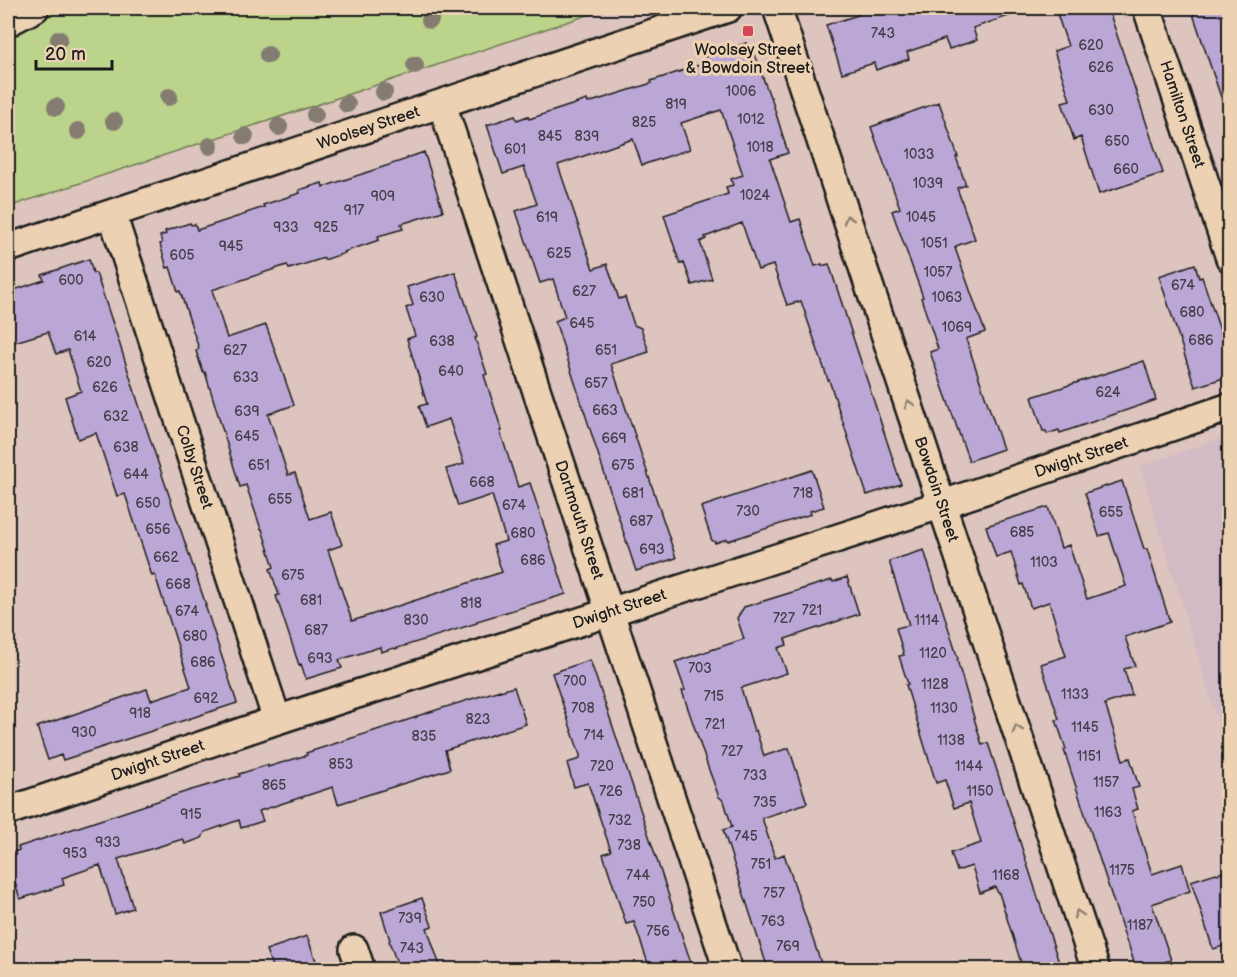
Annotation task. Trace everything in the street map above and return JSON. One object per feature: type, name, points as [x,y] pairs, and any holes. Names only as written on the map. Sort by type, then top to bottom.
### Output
[{"type":"street","points":[[8,22],[35,8]]},
{"type":"street","name":"Woolsey Street","points":[[8,248],[728,8]]},
{"type":"street","name":"Bowdoin Street","points":[[777,8],[1096,969]]},
{"type":"street","name":"Hamilton Street","points":[[1147,8],[1230,258]]},
{"type":"street","name":"Dartmouth Street","points":[[442,104],[728,969]]},
{"type":"street","name":"Colby Street","points":[[112,214],[277,720]]},
{"type":"street","name":"Dwight Street","points":[[8,812],[277,720],[943,504],[1230,407]]},
{"type":"shaded area","points":[[1230,435],[1229,759],[1140,467]]},
{"type":"green space","points":[[51,8],[609,8],[8,207],[8,31]]},
{"type":"building","points":[[856,8],[1022,8],[1023,11],[973,28],[977,40],[949,49],[945,39],[907,52],[909,59],[876,70],[874,63],[842,73],[826,25],[858,15]]},
{"type":"building","points":[[1055,8],[1108,8],[1163,173],[1099,194],[1081,137],[1074,140],[1062,102],[1070,100],[1054,51],[1068,46]]},
{"type":"building","points":[[1191,8],[1223,8],[1230,25],[1230,111],[1226,112]]},
{"type":"building","points":[[746,43],[748,50],[752,48],[771,97],[788,153],[770,159],[791,222],[800,219],[815,266],[829,264],[901,484],[867,495],[801,301],[787,305],[773,265],[758,270],[742,223],[705,237],[706,239],[700,242],[712,279],[692,285],[684,263],[680,264],[664,215],[728,194],[726,187],[733,185],[731,179],[743,175],[721,110],[681,123],[690,149],[642,165],[633,139],[558,165],[593,269],[607,264],[619,299],[625,297],[634,325],[641,328],[649,352],[611,364],[676,558],[636,571],[555,321],[565,317],[553,279],[540,283],[516,211],[537,204],[524,167],[503,174],[487,125],[515,116],[517,120],[528,116],[529,119],[587,100],[588,103],[652,83],[651,81],[706,63],[704,57]]},
{"type":"building","points":[[939,102],[966,185],[957,188],[975,239],[955,248],[985,332],[966,339],[1003,449],[969,461],[930,352],[938,349],[921,298],[923,297],[892,211],[900,208],[871,127]]},
{"type":"building","points":[[424,152],[443,211],[401,224],[403,229],[378,236],[379,240],[345,253],[289,269],[287,265],[212,290],[227,338],[266,325],[294,405],[268,414],[288,475],[295,473],[310,519],[331,512],[342,545],[328,550],[352,621],[502,572],[493,545],[506,541],[492,495],[458,506],[446,469],[464,464],[449,419],[426,427],[419,406],[427,404],[407,339],[415,336],[406,308],[413,305],[407,287],[455,272],[477,337],[475,338],[487,374],[484,375],[518,487],[530,483],[566,594],[395,649],[381,652],[380,647],[339,660],[342,668],[306,679],[301,664],[299,665],[276,596],[279,595],[270,569],[274,567],[262,529],[246,485],[240,487],[205,372],[203,372],[196,351],[199,349],[180,291],[178,292],[170,267],[167,268],[160,236],[166,234],[165,231],[190,223],[195,224],[197,230],[300,193],[299,190],[322,183],[323,187]]},
{"type":"building","points":[[89,259],[93,273],[96,273],[119,342],[237,703],[63,760],[61,755],[48,760],[37,727],[147,689],[151,700],[191,687],[155,575],[152,576],[125,494],[117,496],[96,433],[78,439],[65,397],[81,391],[68,350],[56,354],[48,332],[8,344],[8,292],[44,280],[42,275]]},
{"type":"building","points":[[1195,264],[1199,278],[1202,277],[1230,360],[1230,376],[1195,387],[1159,276]]},
{"type":"building","points":[[1144,361],[1156,400],[1060,433],[1059,430],[1047,434],[1043,431],[1032,397]]},
{"type":"building","points":[[812,470],[824,507],[810,511],[811,514],[728,541],[727,539],[715,543],[712,541],[701,507]]},
{"type":"building","points":[[1122,481],[1170,622],[1125,637],[1135,666],[1124,669],[1132,695],[1105,704],[1123,760],[1130,758],[1139,787],[1132,789],[1138,809],[1132,811],[1152,874],[1182,864],[1190,891],[1152,904],[1171,960],[1140,969],[1136,969],[1064,750],[1066,749],[1056,720],[1059,719],[1041,664],[1066,656],[1049,602],[1031,608],[1011,552],[996,557],[986,526],[1048,507],[1061,548],[1069,545],[1087,599],[1126,586],[1109,533],[1099,536],[1085,493]]},
{"type":"building","points":[[924,550],[982,745],[988,743],[1061,969],[1023,969],[999,893],[995,887],[980,893],[972,866],[957,871],[951,853],[981,843],[969,803],[954,808],[945,780],[936,783],[899,656],[904,655],[896,628],[909,625],[889,561]]},
{"type":"building","points":[[847,577],[859,614],[785,639],[787,645],[778,648],[787,673],[741,688],[764,756],[789,748],[807,803],[762,818],[775,858],[784,854],[823,969],[768,969],[723,830],[732,827],[724,801],[719,797],[709,770],[682,691],[685,690],[675,662],[744,639],[737,618],[744,607]]},
{"type":"building","points":[[590,660],[693,969],[650,969],[634,922],[626,924],[603,854],[611,851],[588,783],[574,787],[567,763],[580,759],[580,755],[552,673]]},
{"type":"building","points":[[514,687],[526,724],[445,750],[450,769],[338,804],[333,787],[259,811],[263,821],[241,828],[239,820],[205,832],[202,838],[185,844],[183,839],[118,859],[133,908],[115,914],[100,865],[62,878],[64,885],[20,899],[8,860],[8,854],[19,850],[18,847],[240,776],[239,774],[307,755],[306,753],[417,716]]},
{"type":"building","points":[[1230,870],[1230,944],[1213,949],[1191,881]]},
{"type":"building","points":[[422,898],[432,926],[427,928],[441,969],[399,969],[381,912]]},
{"type":"building","points":[[307,936],[319,969],[273,969],[266,950]]},
{"type":"place","name":"Woolsey Street & Bowdoin Street","points":[[748,31]]}]
